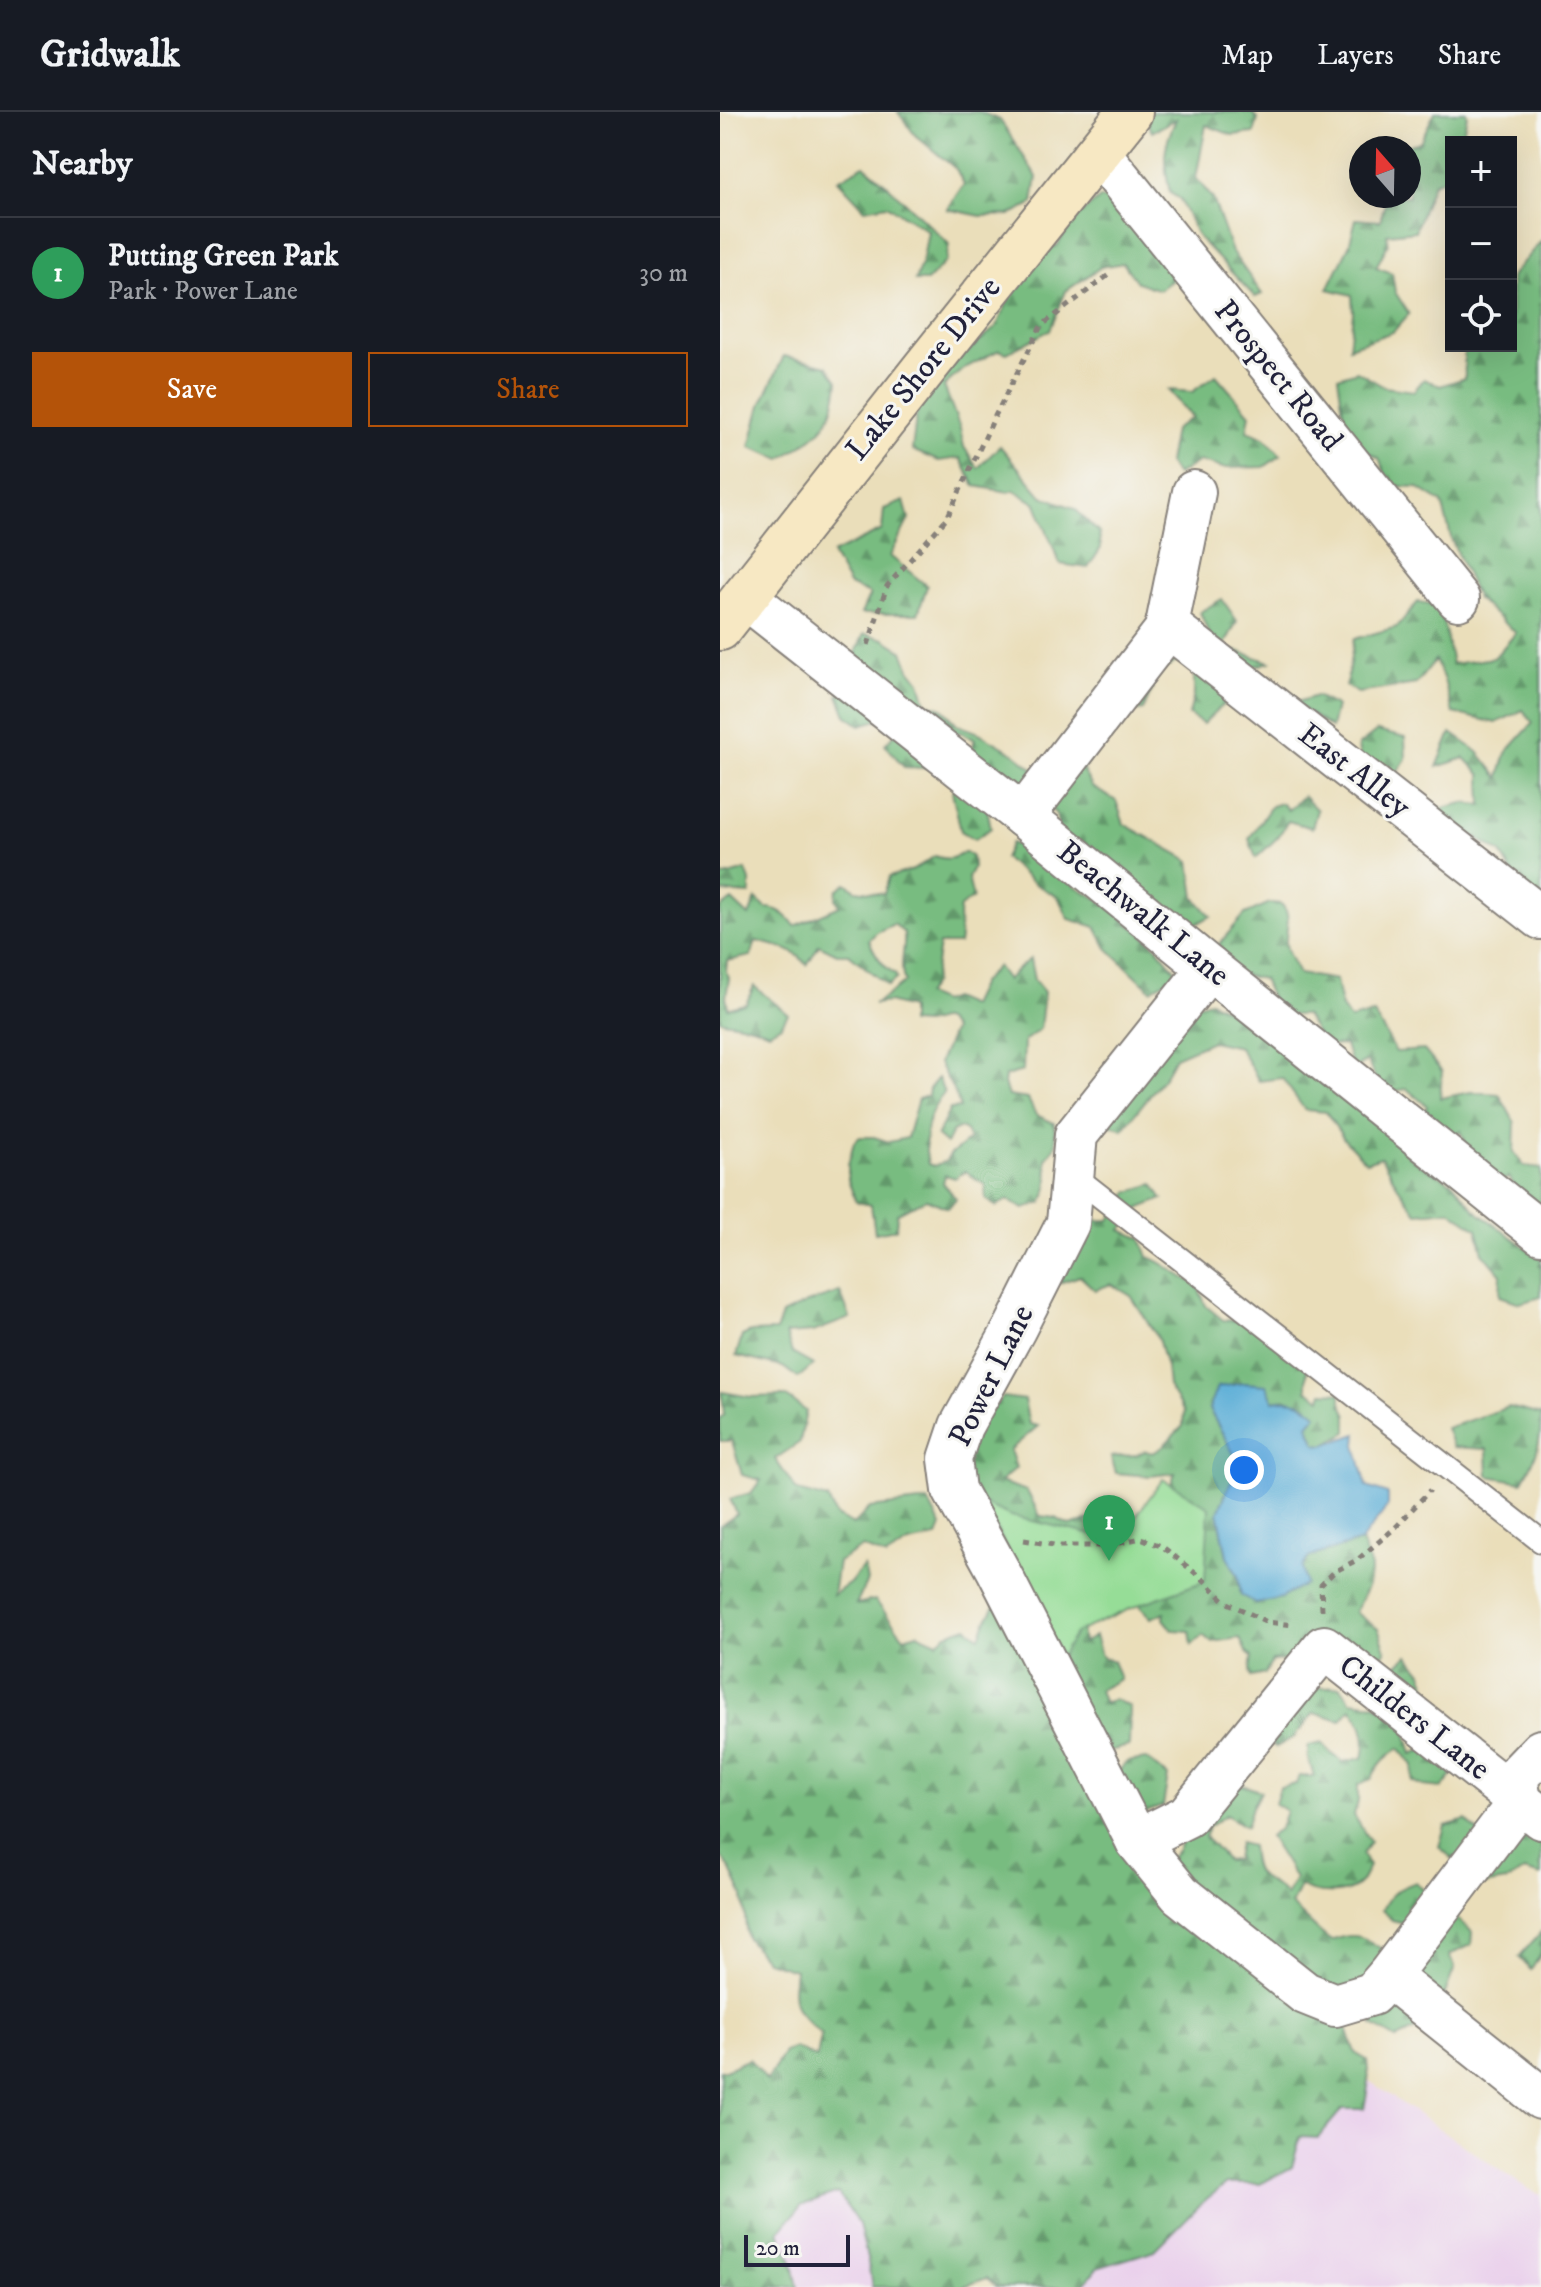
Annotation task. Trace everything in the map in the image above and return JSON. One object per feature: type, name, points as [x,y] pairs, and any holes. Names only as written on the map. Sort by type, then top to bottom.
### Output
[{"type":"street","name":"Lake Shore Drive","points":[[732,612],[1130,112]]},
{"type":"street","name":"Prospect Road","points":[[1099,153],[1458,599]]},
{"type":"street","points":[[1023,816],[1166,630],[1194,492]]},
{"type":"street","name":"Beachwalk Lane","points":[[732,612],[856,684],[1541,1233]]},
{"type":"street","name":"East Alley","points":[[1167,625],[1541,918]]},
{"type":"street","name":"Power Lane","points":[[1209,968],[1076,1135],[1068,1223],[961,1426],[950,1459],[954,1490],[1137,1841],[1180,1894],[1305,1993],[1335,2005],[1372,1994],[1531,1810]]},
{"type":"street","points":[[1137,1841],[1187,1816],[1323,1635]]},
{"type":"street","name":"Childers Lane","points":[[1323,1635],[1531,1810]]},
{"type":"street","points":[[1531,1810],[1516,1777],[1541,1751]]},
{"type":"street","points":[[1388,1976],[1541,2098]]},
{"type":"lane","points":[[1073,1175],[1541,1541]]},
{"type":"path","points":[[856,684],[887,586],[947,518],[1041,326],[1110,274]]},
{"type":"path","points":[[972,1521],[996,1527],[1012,1538],[1060,1546],[1107,1546],[1141,1538],[1163,1547],[1226,1602],[1267,1622],[1323,1635],[1321,1585],[1395,1528],[1450,1469]]},
{"type":"shaded area","points":[[1369,2081],[1541,2195],[1541,2287],[1081,2287],[1097,2268],[1155,2250],[1204,2201],[1227,2184],[1260,2184],[1292,2167],[1300,2137],[1318,2138],[1343,2108],[1354,2110],[1367,2098]]},
{"type":"shaded area","points":[[838,2193],[859,2225],[872,2287],[798,2287],[793,2264],[779,2232],[801,2206]]},
{"type":"green space","points":[[898,112],[980,112],[1000,120],[1037,177],[1033,203],[1010,215],[981,216],[947,209],[964,184],[956,169],[915,135]]},
{"type":"green space","points":[[1142,112],[1252,112],[1258,119],[1254,133],[1232,135],[1206,125],[1196,178],[1213,199],[1232,252],[1262,294],[1255,297],[1197,236],[1180,199],[1170,193],[1165,155],[1176,119],[1152,132]]},
{"type":"green space","points":[[1435,112],[1466,112],[1462,136],[1445,136],[1445,178],[1433,183],[1415,231],[1387,234],[1388,244],[1376,267],[1392,273],[1395,292],[1409,314],[1393,332],[1349,347],[1352,295],[1328,289],[1349,246],[1356,219],[1380,221],[1384,208],[1421,208],[1421,140]]},
{"type":"green space","points":[[864,165],[949,244],[946,261],[927,281],[915,281],[928,231],[887,205],[865,209],[838,180]]},
{"type":"green space","points":[[1100,198],[1151,210],[1183,272],[1159,290],[1137,282],[1123,263],[1101,267],[1066,291],[1050,330],[1007,353],[999,350],[963,369],[944,386],[964,447],[978,468],[1000,446],[1042,496],[1074,508],[1099,533],[1101,548],[1088,568],[1060,564],[1036,504],[1014,490],[1009,492],[975,486],[960,458],[938,461],[912,450],[919,394],[996,327],[1009,300],[998,272],[1011,253],[1057,246],[1073,220]]},
{"type":"green space","points":[[1541,241],[1541,899],[1519,885],[1501,853],[1469,833],[1457,843],[1431,811],[1463,803],[1482,805],[1481,775],[1465,758],[1437,767],[1451,733],[1478,752],[1499,778],[1506,753],[1533,723],[1523,710],[1496,723],[1453,713],[1435,660],[1416,684],[1358,693],[1346,686],[1354,639],[1397,627],[1418,602],[1440,605],[1452,664],[1494,658],[1516,633],[1477,599],[1452,541],[1442,503],[1417,487],[1390,486],[1379,458],[1354,446],[1343,411],[1338,377],[1357,371],[1384,387],[1414,391],[1424,379],[1440,386],[1465,378],[1464,352],[1517,352],[1517,269]]},
{"type":"green space","points":[[784,356],[827,366],[838,381],[832,410],[822,429],[781,459],[750,447],[761,405]]},
{"type":"green space","points":[[1216,375],[1250,414],[1247,431],[1264,437],[1281,455],[1264,467],[1223,468],[1199,461],[1177,475],[1168,463],[1174,430],[1192,417],[1168,390],[1192,392]]},
{"type":"green space","points":[[904,501],[909,519],[890,556],[927,586],[918,614],[861,614],[870,594],[849,585],[832,554],[882,530],[884,509]]},
{"type":"green space","points":[[1222,599],[1237,621],[1222,650],[1240,652],[1270,662],[1246,669],[1229,699],[1203,724],[1189,715],[1194,694],[1194,665],[1215,650],[1200,612]]},
{"type":"green space","points":[[864,634],[884,639],[903,651],[910,669],[920,682],[926,703],[942,708],[958,725],[1015,754],[1039,773],[1161,648],[1179,660],[1155,675],[1143,710],[1126,713],[1082,769],[1092,787],[1116,801],[1124,824],[1190,861],[1195,898],[1211,916],[1180,933],[1059,830],[1056,814],[1033,791],[987,808],[991,828],[975,839],[961,831],[952,792],[969,760],[975,739],[960,732],[938,738],[925,768],[904,767],[885,744],[920,709],[909,692],[892,699],[878,720],[860,725],[846,715],[838,695],[867,684],[856,652]]},
{"type":"green space","points":[[1316,696],[1336,706],[1331,728],[1294,703]]},
{"type":"green space","points":[[1377,731],[1405,738],[1406,759],[1392,779],[1360,760],[1358,746]]},
{"type":"green space","points":[[1303,796],[1317,810],[1312,828],[1288,821],[1278,837],[1256,858],[1249,839],[1271,806],[1281,803],[1288,810]]},
{"type":"green space","points":[[1011,843],[1053,860],[1075,886],[1101,901],[1154,944],[1178,973],[1151,990],[1107,948],[1096,927],[1069,919],[1058,897],[1035,884],[1004,858]]},
{"type":"green space","points":[[966,852],[972,857],[973,867],[968,878],[973,898],[960,907],[959,944],[939,944],[933,984],[925,995],[942,1002],[952,998],[970,1006],[981,983],[997,966],[1007,980],[1030,959],[1034,980],[1044,992],[1040,1029],[1024,1041],[1023,1071],[1005,1076],[1004,1084],[1008,1096],[1028,1099],[1036,1115],[1054,1123],[1056,1145],[1046,1159],[1046,1192],[1042,1203],[1024,1209],[1007,1200],[996,1206],[986,1199],[985,1185],[965,1171],[955,1178],[945,1175],[943,1183],[956,1199],[948,1208],[926,1199],[897,1214],[896,1229],[875,1233],[871,1205],[856,1202],[848,1180],[854,1142],[860,1137],[889,1142],[907,1138],[918,1099],[928,1096],[929,1089],[938,1078],[944,1093],[933,1109],[927,1126],[925,1144],[928,1164],[934,1166],[946,1161],[969,1140],[966,1131],[960,1128],[952,1132],[946,1144],[937,1136],[950,1109],[960,1108],[939,1063],[953,1030],[943,1020],[910,1023],[910,1008],[888,1002],[873,1004],[905,982],[902,970],[904,933],[894,924],[877,932],[869,940],[879,959],[897,978],[888,986],[849,954],[837,954],[819,945],[807,965],[790,951],[756,941],[751,956],[727,961],[728,1008],[746,1004],[754,986],[788,1014],[781,1025],[769,1032],[723,1021],[720,1019],[720,909],[732,900],[749,916],[756,899],[766,908],[782,913],[795,926],[840,906],[836,899],[837,890],[846,883],[856,890],[884,894],[889,877],[913,870],[935,856],[951,858]]},
{"type":"green space","points":[[746,870],[750,894],[720,892],[720,875]]},
{"type":"green space","points":[[1270,903],[1281,904],[1287,913],[1286,947],[1299,974],[1336,980],[1341,1006],[1350,1019],[1374,1014],[1396,1052],[1424,1050],[1442,1072],[1440,1098],[1471,1092],[1499,1094],[1515,1123],[1514,1152],[1524,1166],[1541,1168],[1541,1212],[1522,1200],[1509,1177],[1501,1182],[1476,1170],[1461,1131],[1455,1134],[1423,1119],[1427,1106],[1407,1089],[1383,1093],[1367,1061],[1353,1069],[1345,1045],[1325,1046],[1305,1015],[1278,1015],[1263,979],[1235,974],[1219,944],[1245,914]]},
{"type":"green space","points":[[1210,1001],[1255,1024],[1393,1139],[1413,1160],[1453,1183],[1475,1210],[1541,1259],[1541,1297],[1520,1303],[1500,1296],[1501,1274],[1483,1253],[1477,1229],[1450,1210],[1417,1213],[1381,1157],[1366,1162],[1344,1139],[1326,1112],[1305,1110],[1282,1078],[1259,1081],[1239,1047],[1212,1041],[1175,1057],[1164,1077],[1123,1129],[1104,1122],[1186,1008]]},
{"type":"green space","points":[[1153,1184],[1163,1199],[1140,1208],[1121,1230],[1141,1238],[1148,1257],[1197,1284],[1206,1306],[1223,1320],[1243,1321],[1276,1342],[1284,1354],[1292,1353],[1307,1367],[1307,1390],[1321,1398],[1323,1392],[1341,1393],[1341,1403],[1347,1415],[1347,1432],[1324,1445],[1316,1444],[1308,1425],[1287,1399],[1209,1409],[1239,1463],[1218,1512],[1227,1556],[1238,1576],[1241,1595],[1302,1568],[1309,1557],[1361,1541],[1371,1567],[1368,1585],[1355,1612],[1378,1629],[1386,1650],[1381,1657],[1395,1667],[1408,1655],[1422,1672],[1429,1691],[1415,1701],[1392,1682],[1396,1674],[1373,1652],[1329,1663],[1299,1665],[1272,1661],[1265,1674],[1251,1677],[1252,1657],[1246,1652],[1240,1638],[1211,1642],[1203,1635],[1192,1645],[1190,1631],[1173,1630],[1164,1619],[1165,1612],[1151,1618],[1132,1598],[1080,1620],[1083,1643],[1095,1636],[1101,1656],[1113,1661],[1120,1679],[1099,1690],[1104,1704],[1114,1699],[1130,1707],[1129,1746],[1105,1752],[1114,1776],[1127,1762],[1146,1759],[1168,1776],[1163,1806],[1140,1814],[1148,1881],[1177,1851],[1189,1825],[1232,1782],[1261,1791],[1246,1827],[1226,1815],[1208,1827],[1205,1837],[1227,1861],[1236,1860],[1239,1843],[1251,1846],[1253,1864],[1258,1874],[1286,1896],[1295,1878],[1269,1837],[1280,1828],[1286,1811],[1275,1804],[1280,1787],[1296,1784],[1299,1776],[1314,1776],[1308,1746],[1322,1743],[1343,1762],[1363,1758],[1365,1738],[1359,1719],[1351,1708],[1341,1720],[1314,1713],[1294,1737],[1276,1747],[1263,1737],[1286,1710],[1299,1712],[1309,1693],[1324,1687],[1340,1686],[1351,1701],[1375,1704],[1404,1725],[1412,1754],[1427,1748],[1453,1775],[1442,1788],[1423,1786],[1412,1781],[1413,1765],[1399,1748],[1390,1755],[1371,1780],[1358,1785],[1354,1815],[1370,1842],[1362,1854],[1369,1866],[1362,1880],[1353,1888],[1338,1893],[1321,1893],[1300,1886],[1291,1905],[1331,1941],[1348,1936],[1361,1937],[1387,1953],[1411,1925],[1392,1920],[1382,1910],[1395,1892],[1416,1882],[1472,1932],[1471,1945],[1449,1955],[1455,1967],[1441,2004],[1421,2016],[1414,2030],[1396,2039],[1373,2025],[1371,2014],[1344,2019],[1355,2053],[1367,2060],[1369,2081],[1364,2109],[1342,2109],[1318,2138],[1300,2137],[1292,2167],[1260,2184],[1226,2184],[1204,2201],[1155,2250],[1097,2268],[1081,2287],[997,2287],[987,2278],[962,2287],[872,2287],[859,2225],[838,2193],[801,2206],[779,2232],[793,2264],[798,2287],[720,2287],[720,2070],[749,2059],[767,2081],[784,2052],[795,2048],[817,2058],[821,2034],[796,2006],[793,1992],[795,1970],[766,1961],[747,1938],[743,1896],[731,1870],[720,1856],[720,1526],[737,1514],[730,1499],[751,1493],[761,1480],[742,1475],[732,1441],[720,1441],[720,1418],[724,1415],[722,1392],[751,1397],[785,1396],[806,1411],[800,1442],[775,1459],[797,1491],[828,1499],[836,1516],[853,1525],[870,1508],[928,1501],[941,1526],[937,1537],[909,1543],[886,1557],[863,1547],[838,1562],[833,1595],[850,1583],[864,1566],[867,1581],[856,1604],[875,1600],[904,1637],[917,1633],[937,1642],[947,1634],[967,1627],[980,1637],[995,1606],[961,1456],[986,1416],[1003,1397],[1024,1400],[1029,1424],[1038,1426],[1010,1450],[1016,1468],[1000,1482],[1027,1491],[1040,1516],[1055,1518],[1069,1525],[1094,1517],[1107,1518],[1128,1510],[1141,1528],[1166,1497],[1175,1473],[1150,1476],[1116,1473],[1111,1457],[1145,1451],[1153,1453],[1183,1426],[1184,1412],[1168,1386],[1158,1338],[1131,1296],[1111,1284],[1095,1290],[1080,1276],[1059,1283],[1087,1221],[1110,1220],[1129,1192]]},
{"type":"green space","points":[[840,1292],[850,1318],[813,1332],[786,1334],[792,1353],[813,1365],[798,1378],[783,1367],[736,1356],[742,1336],[751,1332],[776,1331],[782,1315]]},
{"type":"green space","points":[[1509,1407],[1541,1415],[1537,1450],[1522,1482],[1488,1476],[1487,1449],[1453,1447],[1446,1428]]},
{"type":"green space","points":[[1163,1479],[1209,1507],[1205,1581],[1141,1604],[1075,1633],[1061,1657],[984,1504],[1011,1516],[1118,1541]]},
{"type":"green space","points":[[1466,1820],[1483,1837],[1532,1827],[1541,1841],[1541,1876],[1524,1871],[1506,1881],[1478,1886],[1439,1847],[1445,1826]]},
{"type":"green space","points":[[1541,1932],[1541,1954],[1531,1970],[1519,1957]]},
{"type":"water","points":[[1245,1383],[1266,1385],[1274,1401],[1297,1402],[1317,1414],[1308,1425],[1316,1444],[1324,1445],[1357,1434],[1356,1445],[1367,1487],[1388,1494],[1388,1506],[1361,1541],[1309,1557],[1302,1568],[1306,1584],[1281,1598],[1256,1604],[1241,1595],[1238,1576],[1227,1556],[1218,1512],[1239,1463],[1209,1409],[1217,1387]]},
{"type":"place","name":"Putting Green Park","points":[[1109,1561]]}]
